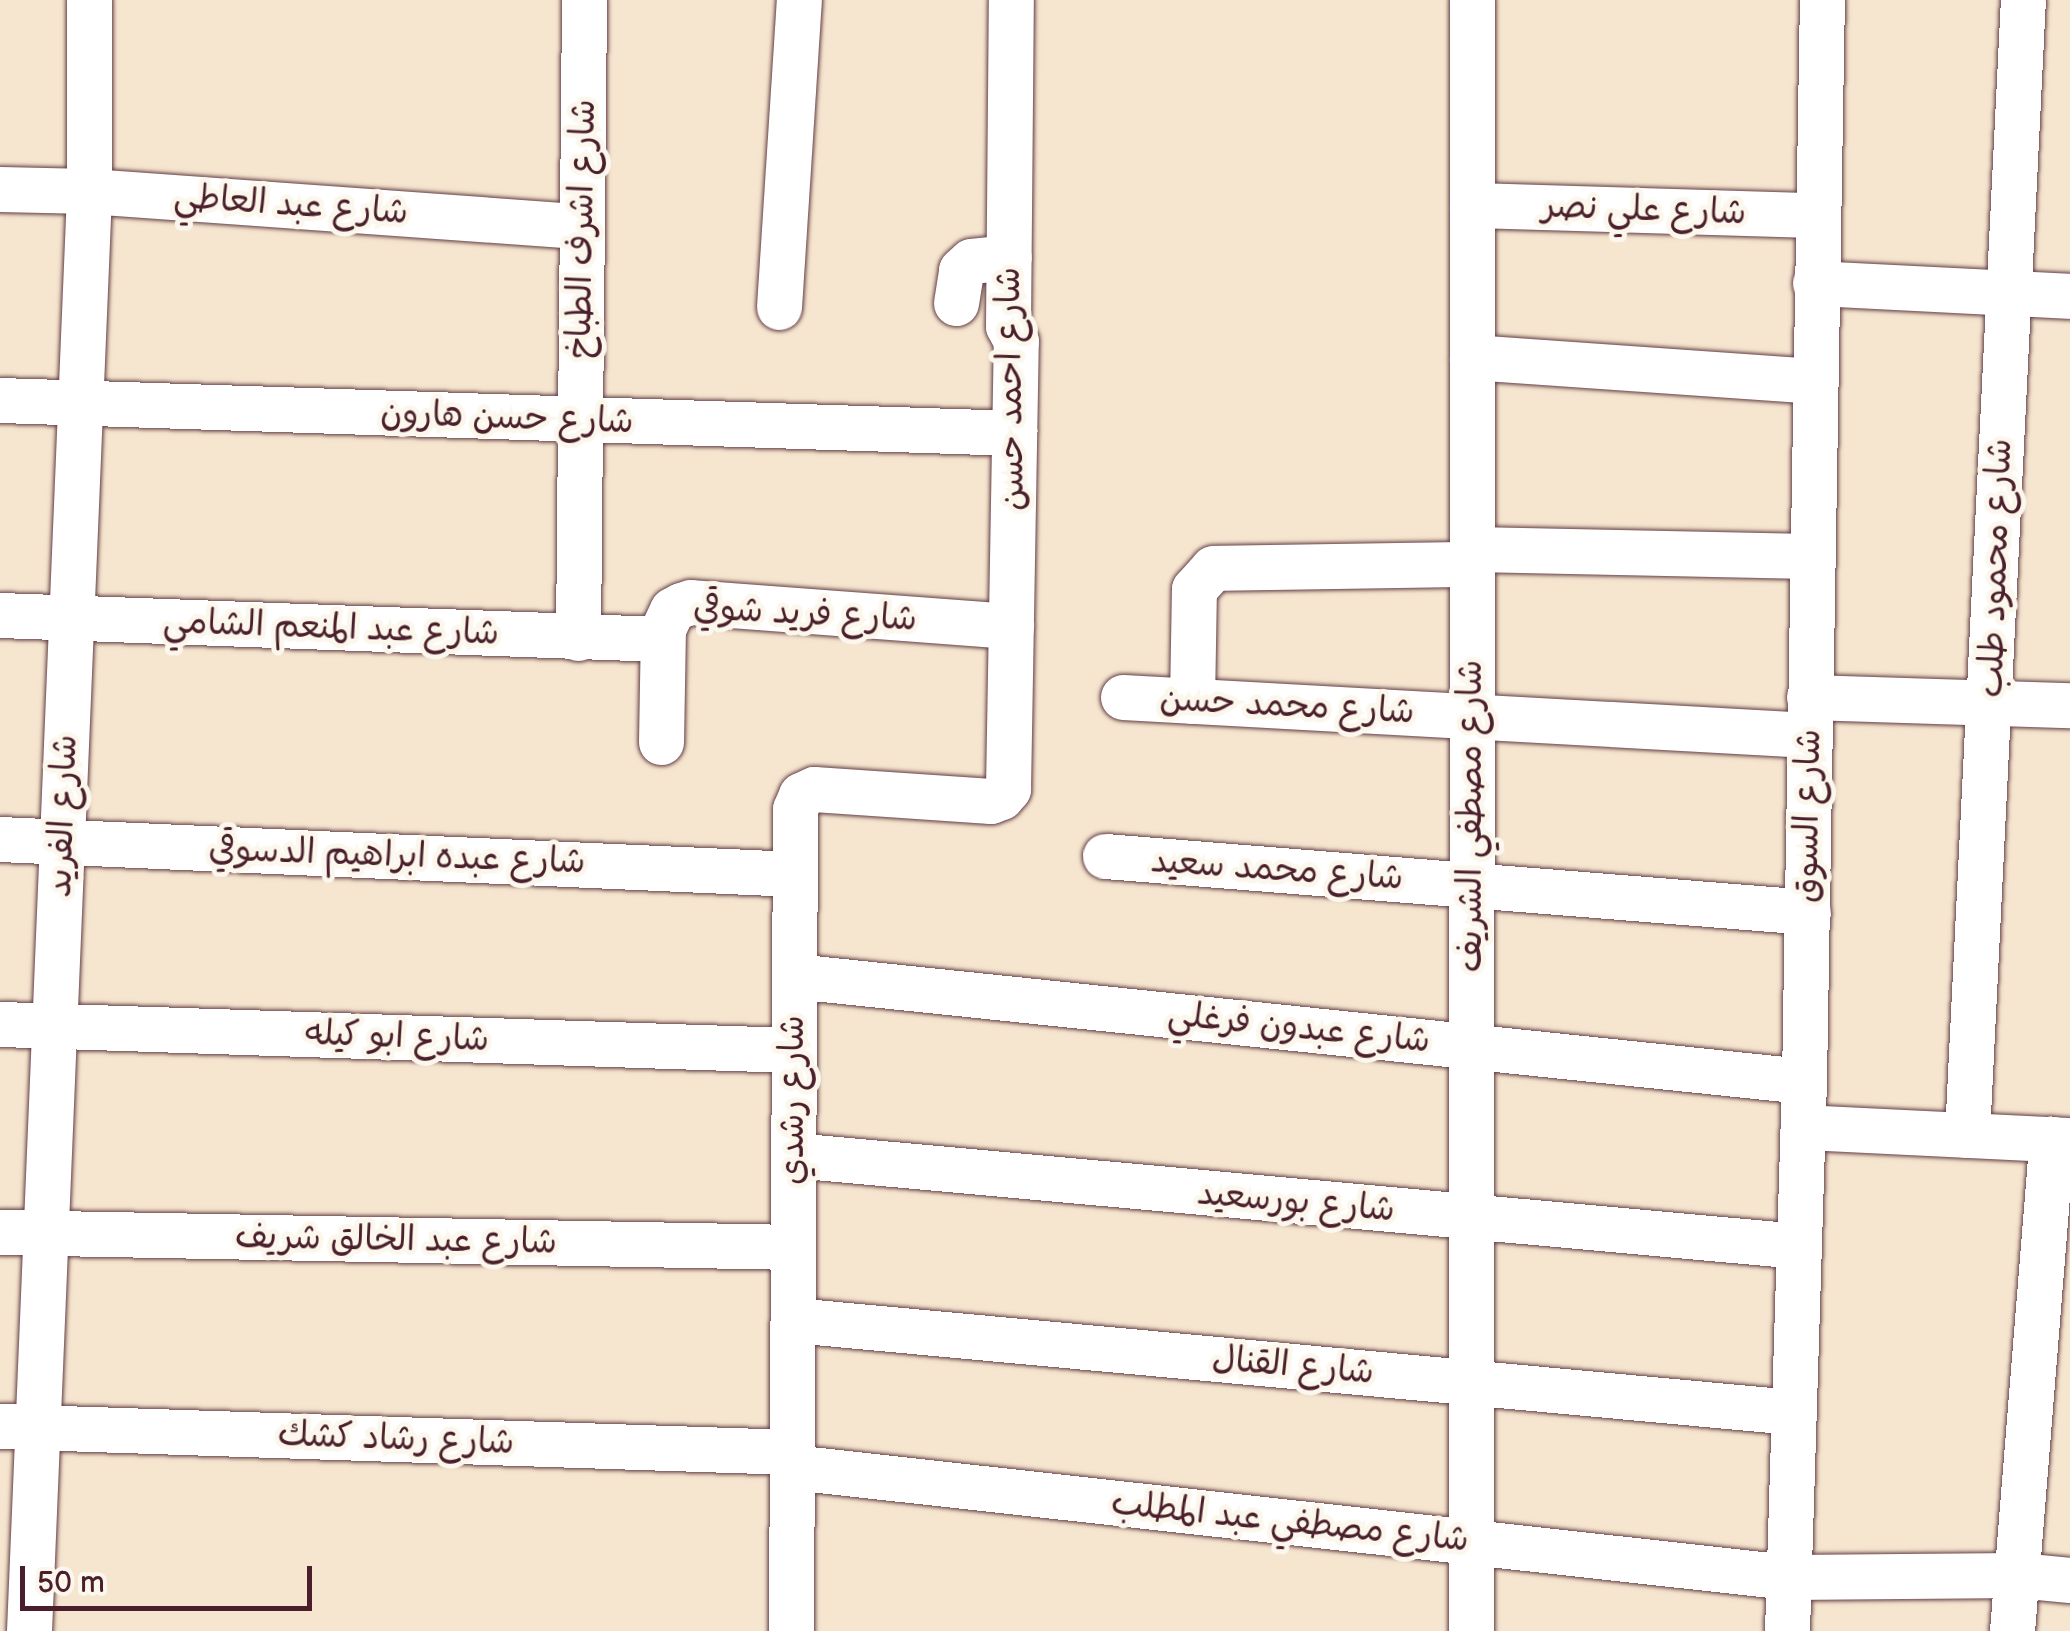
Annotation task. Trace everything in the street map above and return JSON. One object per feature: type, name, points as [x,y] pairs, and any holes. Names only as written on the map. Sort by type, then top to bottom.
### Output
[{"type":"street","name":"شارع الفريد","points":[[29,1631],[19,1427],[46,1234],[88,191],[89,0]]},
{"type":"street","name":"شارع اشرف الطباخ","points":[[578,638],[584,0]]},
{"type":"street","points":[[779,306],[799,0]]},
{"type":"street","name":"شارع احمد حسن","points":[[1009,778],[1016,340],[1008,326],[1011,0]]},
{"type":"street","name":"شارع مصطفي الشريف","points":[[1471,1631],[1472,0]]},
{"type":"street","name":"شارع السوق","points":[[1787,1631],[1808,912],[1813,381],[1822,0]]},
{"type":"street","name":"شارع محمود طلب","points":[[1968,1135],[2024,0]]},
{"type":"street","name":"شارع عبد العاطي","points":[[0,188],[582,226]]},
{"type":"street","name":"شارع علي نصر","points":[[1472,205],[1816,215]]},
{"type":"street","points":[[956,303],[960,270],[971,261],[1009,257]]},
{"type":"street","points":[[1816,283],[2070,296]]},
{"type":"street","points":[[1472,357],[1813,381]]},
{"type":"street","name":"شارع حسن هارون","points":[[0,400],[1014,434]]},
{"type":"street","points":[[1192,701],[1194,589],[1213,568],[1472,556],[1811,556]]},
{"type":"street","name":"شارع فريد شوقي","points":[[661,742],[662,639],[672,610],[691,602],[1012,626]]},
{"type":"street","name":"شارع عبد المنعم الشامي","points":[[0,615],[662,639]]},
{"type":"street","name":"شارع محمد حسن","points":[[1124,697],[1472,716],[1809,716],[1990,702],[2070,705]]},
{"type":"street","name":"شارع رشدي","points":[[791,1631],[795,809],[807,791],[991,801],[1002,798],[1009,778]]},
{"type":"street","name":"شارع عبده ابراهيم الدسوقي","points":[[0,839],[794,874]]},
{"type":"street","name":"شارع محمد سعيد","points":[[1105,856],[1808,912]]},
{"type":"street","name":"شارع عبدون فرغلي","points":[[794,976],[1804,1080]]},
{"type":"street","name":"شارع ابو كيله","points":[[0,1024],[794,1050]]},
{"type":"street","points":[[1803,1127],[2061,1140],[2012,1631]]},
{"type":"street","name":"شارع بورسعيد","points":[[793,1155],[1799,1246]]},
{"type":"street","name":"شارع عبد الخالق شريف","points":[[0,1232],[793,1247]]},
{"type":"street","name":"شارع القنال","points":[[793,1320],[1794,1412]]},
{"type":"street","name":"شارع رشاد كشك","points":[[19,1427],[792,1459]]},
{"type":"street","name":"شارع مصطفي عبد المطلب","points":[[792,1459],[1789,1577],[2018,1576],[2070,1580]]}]
